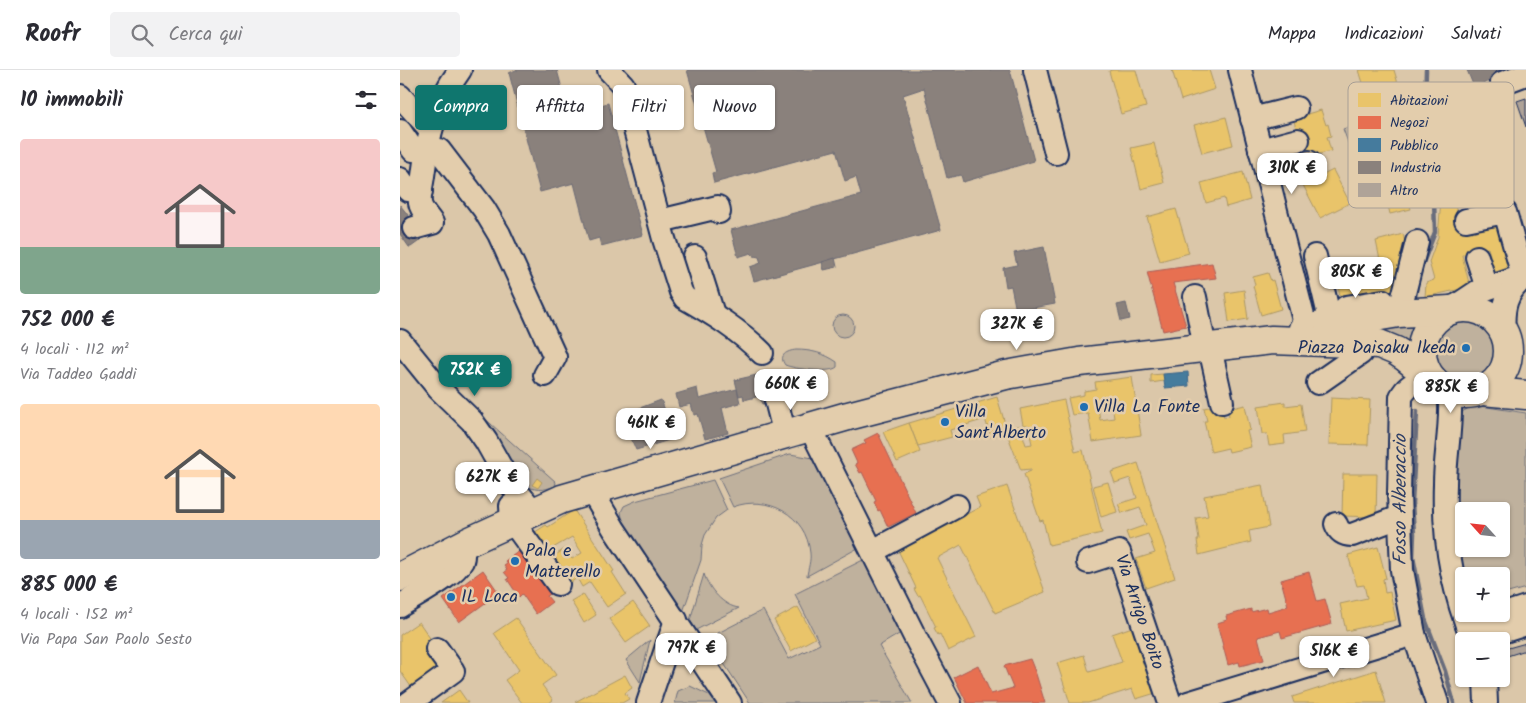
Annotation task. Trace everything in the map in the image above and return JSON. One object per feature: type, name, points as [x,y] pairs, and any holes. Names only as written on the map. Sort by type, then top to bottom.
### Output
[{"type":"main road","points":[[400,578],[462,546],[562,499],[798,431],[1006,375],[1079,362],[1272,340],[1326,325],[1396,314],[1464,308],[1484,312],[1496,321],[1526,361]]},
{"type":"main road","points":[[1439,385],[1426,369],[1423,341],[1433,322],[1450,310]]},
{"type":"main road","points":[[1483,391],[1497,380],[1505,368],[1508,347],[1504,333]]},
{"type":"main road","points":[[1272,340],[1379,344],[1396,351],[1450,392],[1464,394],[1483,391],[1526,395]]},
{"type":"street","points":[[405,234],[432,223],[420,204],[428,142],[441,100],[460,70]]},
{"type":"street","points":[[610,70],[623,86],[680,292],[685,298],[750,340],[762,353]]},
{"type":"street","points":[[1035,70],[1056,153]]},
{"type":"street","points":[[1240,70],[1267,174],[1326,325]]},
{"type":"street","points":[[1505,82],[1526,74]]},
{"type":"street","points":[[400,96],[428,142],[439,150],[484,209],[499,234],[555,357],[545,375]]},
{"type":"street","points":[[1252,119],[1296,108]]},
{"type":"street","points":[[400,131],[413,150],[428,142]]},
{"type":"street","points":[[1260,150],[1298,140]]},
{"type":"street","points":[[1267,174],[1309,162]]},
{"type":"street","points":[[400,179],[408,190],[421,191]]},
{"type":"street","points":[[660,221],[718,206],[719,212]]},
{"type":"street","points":[[1466,220],[1505,212],[1525,276]]},
{"type":"street","points":[[1396,314],[1417,242]]},
{"type":"street","points":[[1314,256],[1326,325]]},
{"type":"street","points":[[695,257],[712,314]]},
{"type":"street","points":[[1477,257],[1487,288]]},
{"type":"street","points":[[1450,310],[1477,292],[1525,276]]},
{"type":"street","points":[[1504,333],[1506,300],[1514,286],[1525,276]]},
{"type":"street","points":[[1195,297],[1217,347],[1222,402]]},
{"type":"street","points":[[400,341],[439,389],[472,422],[486,441],[509,482],[523,517],[558,584]]},
{"type":"street","points":[[1318,384],[1361,353],[1365,343]]},
{"type":"street","points":[[1437,703],[1414,634],[1404,584],[1399,517],[1401,397],[1406,390],[1418,382],[1430,382],[1439,385],[1447,394],[1450,403],[1444,485],[1446,522],[1456,593],[1470,632]]},
{"type":"street","points":[[776,400],[798,431],[873,551],[950,703]]},
{"type":"street","points":[[591,490],[614,529],[730,703]]},
{"type":"street","points":[[873,551],[957,506]]},
{"type":"street","points":[[1336,524],[1340,532],[1347,535],[1399,517]]},
{"type":"street","points":[[400,606],[453,572],[464,555],[462,546]]},
{"type":"street","name":"Via Arrigo Boito","points":[[1088,562],[1119,552],[1170,703]]},
{"type":"street","points":[[1479,632],[1526,607]]},
{"type":"street","points":[[1489,632],[1526,624]]},
{"type":"street","points":[[648,703],[681,628]]},
{"type":"street","points":[[663,703],[679,650],[681,628]]},
{"type":"street","points":[[1188,703],[1414,634]]},
{"type":"street","points":[[409,703],[453,672],[437,649]]},
{"type":"shaded area","points":[[1348,127],[1348,142],[1343,129]]},
{"type":"shaded area","name":"Piazza Daisaku Ikeda","points":[[1466,313],[1479,316],[1491,323],[1498,335],[1501,348],[1498,361],[1491,373],[1479,380],[1466,383],[1453,380],[1441,373],[1434,361],[1431,348],[1434,335],[1441,323],[1453,316]]},
{"type":"shaded area","points":[[843,315],[851,318],[854,326],[851,334],[843,337],[835,334],[832,326],[835,318]]},
{"type":"shaded area","points":[[1421,323],[1415,337],[1413,351],[1375,330]]},
{"type":"shaded area","points":[[796,350],[822,354],[837,362],[837,367],[820,370],[785,365],[782,359],[784,354]]},
{"type":"shaded area","points":[[445,383],[556,482],[555,486],[539,490],[523,484]]},
{"type":"shaded area","points":[[1474,405],[1526,413],[1526,588],[1510,592],[1510,567],[1460,567],[1459,558],[1510,558],[1510,502],[1455,502],[1455,513],[1453,492],[1457,423],[1462,412]]},
{"type":"shaded area","points":[[790,454],[813,458],[858,548],[807,576],[810,556],[807,540],[793,518],[772,506],[759,503],[733,507],[719,478]]},
{"type":"shaded area","points":[[713,480],[727,510],[716,518],[705,535],[701,560],[683,612],[623,523],[621,512],[624,506],[635,501]]},
{"type":"shaded area","points":[[863,560],[904,631],[879,646],[912,703],[750,703],[719,656],[726,649],[716,634],[763,610],[789,659],[820,644],[795,594]]},
{"type":"shaded area","points":[[704,574],[717,596],[727,604],[739,608],[696,630],[690,620]]},
{"type":"shaded area","points":[[650,640],[640,682],[626,660]]},
{"type":"shaded area","points":[[690,686],[709,695],[715,703],[675,703],[678,691]]},
{"type":"building: Abitazioni","points":[[1136,70],[1146,107],[1121,114],[1109,71]]},
{"type":"building: Abitazioni","points":[[1172,70],[1209,70],[1215,89],[1181,100]]},
{"type":"building: Abitazioni","points":[[1359,70],[1394,70],[1398,82],[1363,82]]},
{"type":"building: Abitazioni","points":[[1321,110],[1326,125],[1328,124],[1331,136],[1327,137],[1331,151],[1305,158],[1293,118]]},
{"type":"building: Abitazioni","points":[[1226,117],[1233,145],[1202,153],[1194,125]]},
{"type":"building: Abitazioni","points":[[1154,143],[1164,183],[1141,189],[1131,148]]},
{"type":"building: Abitazioni","points":[[1333,170],[1348,199],[1348,204],[1320,218],[1303,185]]},
{"type":"building: Abitazioni","points":[[1243,172],[1250,200],[1226,207],[1224,198],[1206,203],[1201,183]]},
{"type":"building: Abitazioni","points":[[1389,208],[1411,209],[1390,214]]},
{"type":"building: Abitazioni","points":[[1440,208],[1456,208],[1460,231],[1497,221],[1512,274],[1497,279],[1488,248],[1462,255],[1470,287],[1425,297],[1426,283],[1434,280],[1429,262],[1438,237]]},
{"type":"building: Abitazioni","points":[[1176,209],[1189,253],[1160,261],[1147,217]]},
{"type":"building: Abitazioni","points":[[1403,234],[1411,266],[1405,288],[1341,301],[1335,271],[1380,260],[1376,241]]},
{"type":"building: Abitazioni","points":[[1268,273],[1271,281],[1273,280],[1281,309],[1261,315],[1253,286],[1255,285],[1253,277]]},
{"type":"building: Abitazioni","points":[[1244,290],[1248,319],[1229,322],[1225,293]]},
{"type":"building: Abitazioni","points":[[1163,374],[1164,381],[1151,383],[1151,375]]},
{"type":"building: Abitazioni","name":"Villa La Fonte","points":[[1132,377],[1141,435],[1093,442],[1088,413],[1072,415],[1068,398],[1084,395],[1084,391],[1096,389],[1095,382]],"holes":[[[1111,397],[1114,418],[1100,420],[1097,400]]]},
{"type":"building: Abitazioni","name":"Villa Sant'Alberto","points":[[997,397],[1007,430],[991,437],[985,419],[950,430],[952,437],[918,446],[909,423]]},
{"type":"building: Abitazioni","points":[[1331,398],[1370,400],[1368,445],[1329,444]]},
{"type":"building: Abitazioni","points":[[1064,400],[1075,452],[1083,450],[1102,533],[1049,545],[1043,520],[1040,521],[1024,474],[1031,471],[1031,469],[1021,470],[1006,427],[1020,426],[1026,445],[1032,444],[1028,425],[1023,425],[1020,409]]},
{"type":"building: Abitazioni","points":[[1285,402],[1285,406],[1301,404],[1305,432],[1284,435],[1285,444],[1269,446],[1267,434],[1262,434],[1258,406]]},
{"type":"building: Abitazioni","points":[[1221,404],[1224,417],[1229,416],[1228,409],[1245,405],[1250,430],[1247,431],[1251,447],[1229,452],[1228,448],[1211,452],[1204,421],[1207,421],[1204,408]]},
{"type":"building: Abitazioni","points":[[909,423],[920,452],[897,462],[883,432]]},
{"type":"building: Abitazioni","points":[[1138,463],[1175,578],[1146,588],[1136,559],[1155,553],[1148,534],[1129,540],[1126,532],[1146,525],[1140,507],[1122,513],[1118,504],[1137,498],[1130,478],[1115,483],[1111,472]]},
{"type":"building: Abitazioni","points":[[1343,474],[1377,474],[1376,517],[1342,516]]},
{"type":"building: Abitazioni","points":[[537,478],[542,482],[538,488],[532,485]]},
{"type":"building: Abitazioni","points":[[1108,482],[1117,512],[1101,517],[1093,486]]},
{"type":"building: Abitazioni","points":[[1262,485],[1269,527],[1249,531],[1251,542],[1199,555],[1196,518],[1208,516],[1204,496]]},
{"type":"building: Abitazioni","points":[[1007,486],[1045,592],[995,613],[961,545],[937,558],[976,637],[948,651],[940,634],[938,635],[934,628],[936,627],[920,595],[918,596],[914,589],[916,588],[897,548],[951,519],[952,522],[980,507],[976,497]]},
{"type":"building: Abitazioni","points":[[574,510],[614,571],[612,572],[626,594],[607,607],[590,582],[582,587],[577,578],[567,585],[532,534],[546,525],[548,527]],"holes":[[[572,537],[582,553],[572,559],[566,548],[557,554],[553,548]]]},
{"type":"building: Abitazioni","points":[[1378,547],[1386,578],[1383,579],[1385,593],[1390,592],[1396,620],[1346,631],[1340,604],[1367,598],[1364,585],[1357,586],[1348,555]]},
{"type":"building: Abitazioni","points":[[583,594],[596,615],[584,623],[571,601]]},
{"type":"building: Abitazioni","points":[[633,602],[650,626],[626,643],[609,619]]},
{"type":"building: Abitazioni","points":[[798,607],[815,638],[791,651],[774,620]]},
{"type":"building: Abitazioni","points":[[516,618],[556,675],[542,685],[553,700],[549,703],[522,703],[505,680],[519,670],[494,633]]},
{"type":"building: Abitazioni","points":[[419,622],[434,644],[424,650],[440,674],[414,691],[400,671],[400,635]]},
{"type":"building: Abitazioni","points":[[1138,625],[1159,692],[1136,699],[1132,689],[1088,703],[1070,703],[1057,663],[1084,655],[1089,672],[1122,662],[1112,634]]},
{"type":"building: Abitazioni","points":[[1376,670],[1386,703],[1294,703],[1292,697]]},
{"type":"building: Abitazioni","points":[[625,675],[632,688],[625,693],[629,699],[622,703],[575,702]]},
{"type":"building: Abitazioni","points":[[459,690],[468,703],[441,703]]},
{"type":"building: Negozi","points":[[1212,263],[1216,278],[1173,283],[1186,326],[1163,331],[1147,272]]},
{"type":"building: Negozi","points":[[878,433],[916,513],[888,527],[880,510],[878,511],[874,502],[876,501],[862,472],[860,473],[855,464],[857,463],[851,450],[866,443],[864,440]]},
{"type":"building: Negozi","points":[[525,547],[552,593],[547,596],[552,602],[536,614],[522,594],[519,597],[504,572],[507,570],[504,566],[507,564],[505,561]]},
{"type":"building: Negozi","points":[[483,570],[499,593],[459,622],[443,599]]},
{"type":"building: Negozi","points":[[1309,572],[1317,601],[1325,599],[1332,624],[1282,638],[1280,631],[1258,637],[1264,660],[1240,666],[1239,662],[1228,665],[1217,623],[1227,620],[1226,616],[1251,609],[1251,612],[1267,608],[1268,612],[1288,606],[1281,580]]},
{"type":"building: Negozi","points":[[1030,659],[1045,703],[967,703],[954,677],[978,665],[991,694],[1013,688],[1004,666]]},
{"type":"building: Pubblico","points":[[1188,372],[1189,386],[1165,388],[1163,374]]},
{"type":"building: Industria","points":[[516,70],[557,70],[561,85],[517,85],[517,104],[509,73]]},
{"type":"building: Industria","points":[[687,70],[1010,70],[1034,161],[963,182],[961,175],[947,178],[924,88],[903,95],[941,230],[754,281],[750,267],[761,263],[759,257],[751,253],[738,257],[731,230],[861,195],[856,177],[845,181],[836,150],[714,183],[712,173],[716,172],[704,130],[775,130],[775,85],[694,85],[694,95]]},
{"type":"building: Industria","points":[[1467,70],[1521,70],[1488,82],[1472,82]]},
{"type":"building: Industria","points":[[608,103],[613,130],[615,130],[643,235],[601,246],[599,238],[589,241],[574,183],[540,192],[524,130],[603,130],[603,104]]},
{"type":"building: Industria","points":[[400,205],[422,239],[411,247],[409,247],[400,234]]},
{"type":"building: Industria","points":[[1044,247],[1055,304],[1016,311],[1011,286],[1006,287],[1003,268],[1017,265],[1014,253]]},
{"type":"building: Industria","points":[[835,258],[837,267],[824,270],[822,262]]},
{"type":"building: Industria","points":[[1126,303],[1130,319],[1121,321],[1117,305]]},
{"type":"building: Industria","points":[[761,374],[764,386],[757,387],[760,396],[744,400],[743,395],[739,396],[735,380]]},
{"type":"building: Industria","points":[[781,387],[784,399],[762,404],[759,392]]},
{"type":"building: Industria","points":[[697,388],[699,399],[737,389],[740,403],[722,408],[728,433],[705,439],[698,414],[694,415],[691,404],[679,407],[676,394]]},
{"type":"building: Industria","points":[[661,400],[676,438],[636,450],[621,415]]},
{"type":"building: Altro","points":[[1526,98],[1526,127],[1517,101]]},
{"type":"building: Altro","points":[[1526,643],[1526,650],[1510,655],[1510,647]]},
{"type":"waterway","name":"Fosso Alberaccio","points":[[1426,70],[1426,82]]},
{"type":"waterway","name":"Fosso Alberaccio","points":[[1423,263],[1435,232],[1434,208]]},
{"type":"waterway","name":"Fosso Alberaccio","points":[[1415,297],[1417,285]]},
{"type":"waterway","name":"Fosso Alberaccio","points":[[1417,411],[1412,503],[1413,557],[1425,619],[1445,671],[1454,703]]},
{"type":"place","name":"Piazza Daisaku Ikeda","points":[[1466,348]]},
{"type":"place","name":"Villa La Fonte","points":[[1084,407]]},
{"type":"place","name":"Villa Sant'Alberto","points":[[945,422]]},
{"type":"place","name":"Pala e Matterello","points":[[515,561]]},
{"type":"place","name":"IL Loca","points":[[451,597]]}]
